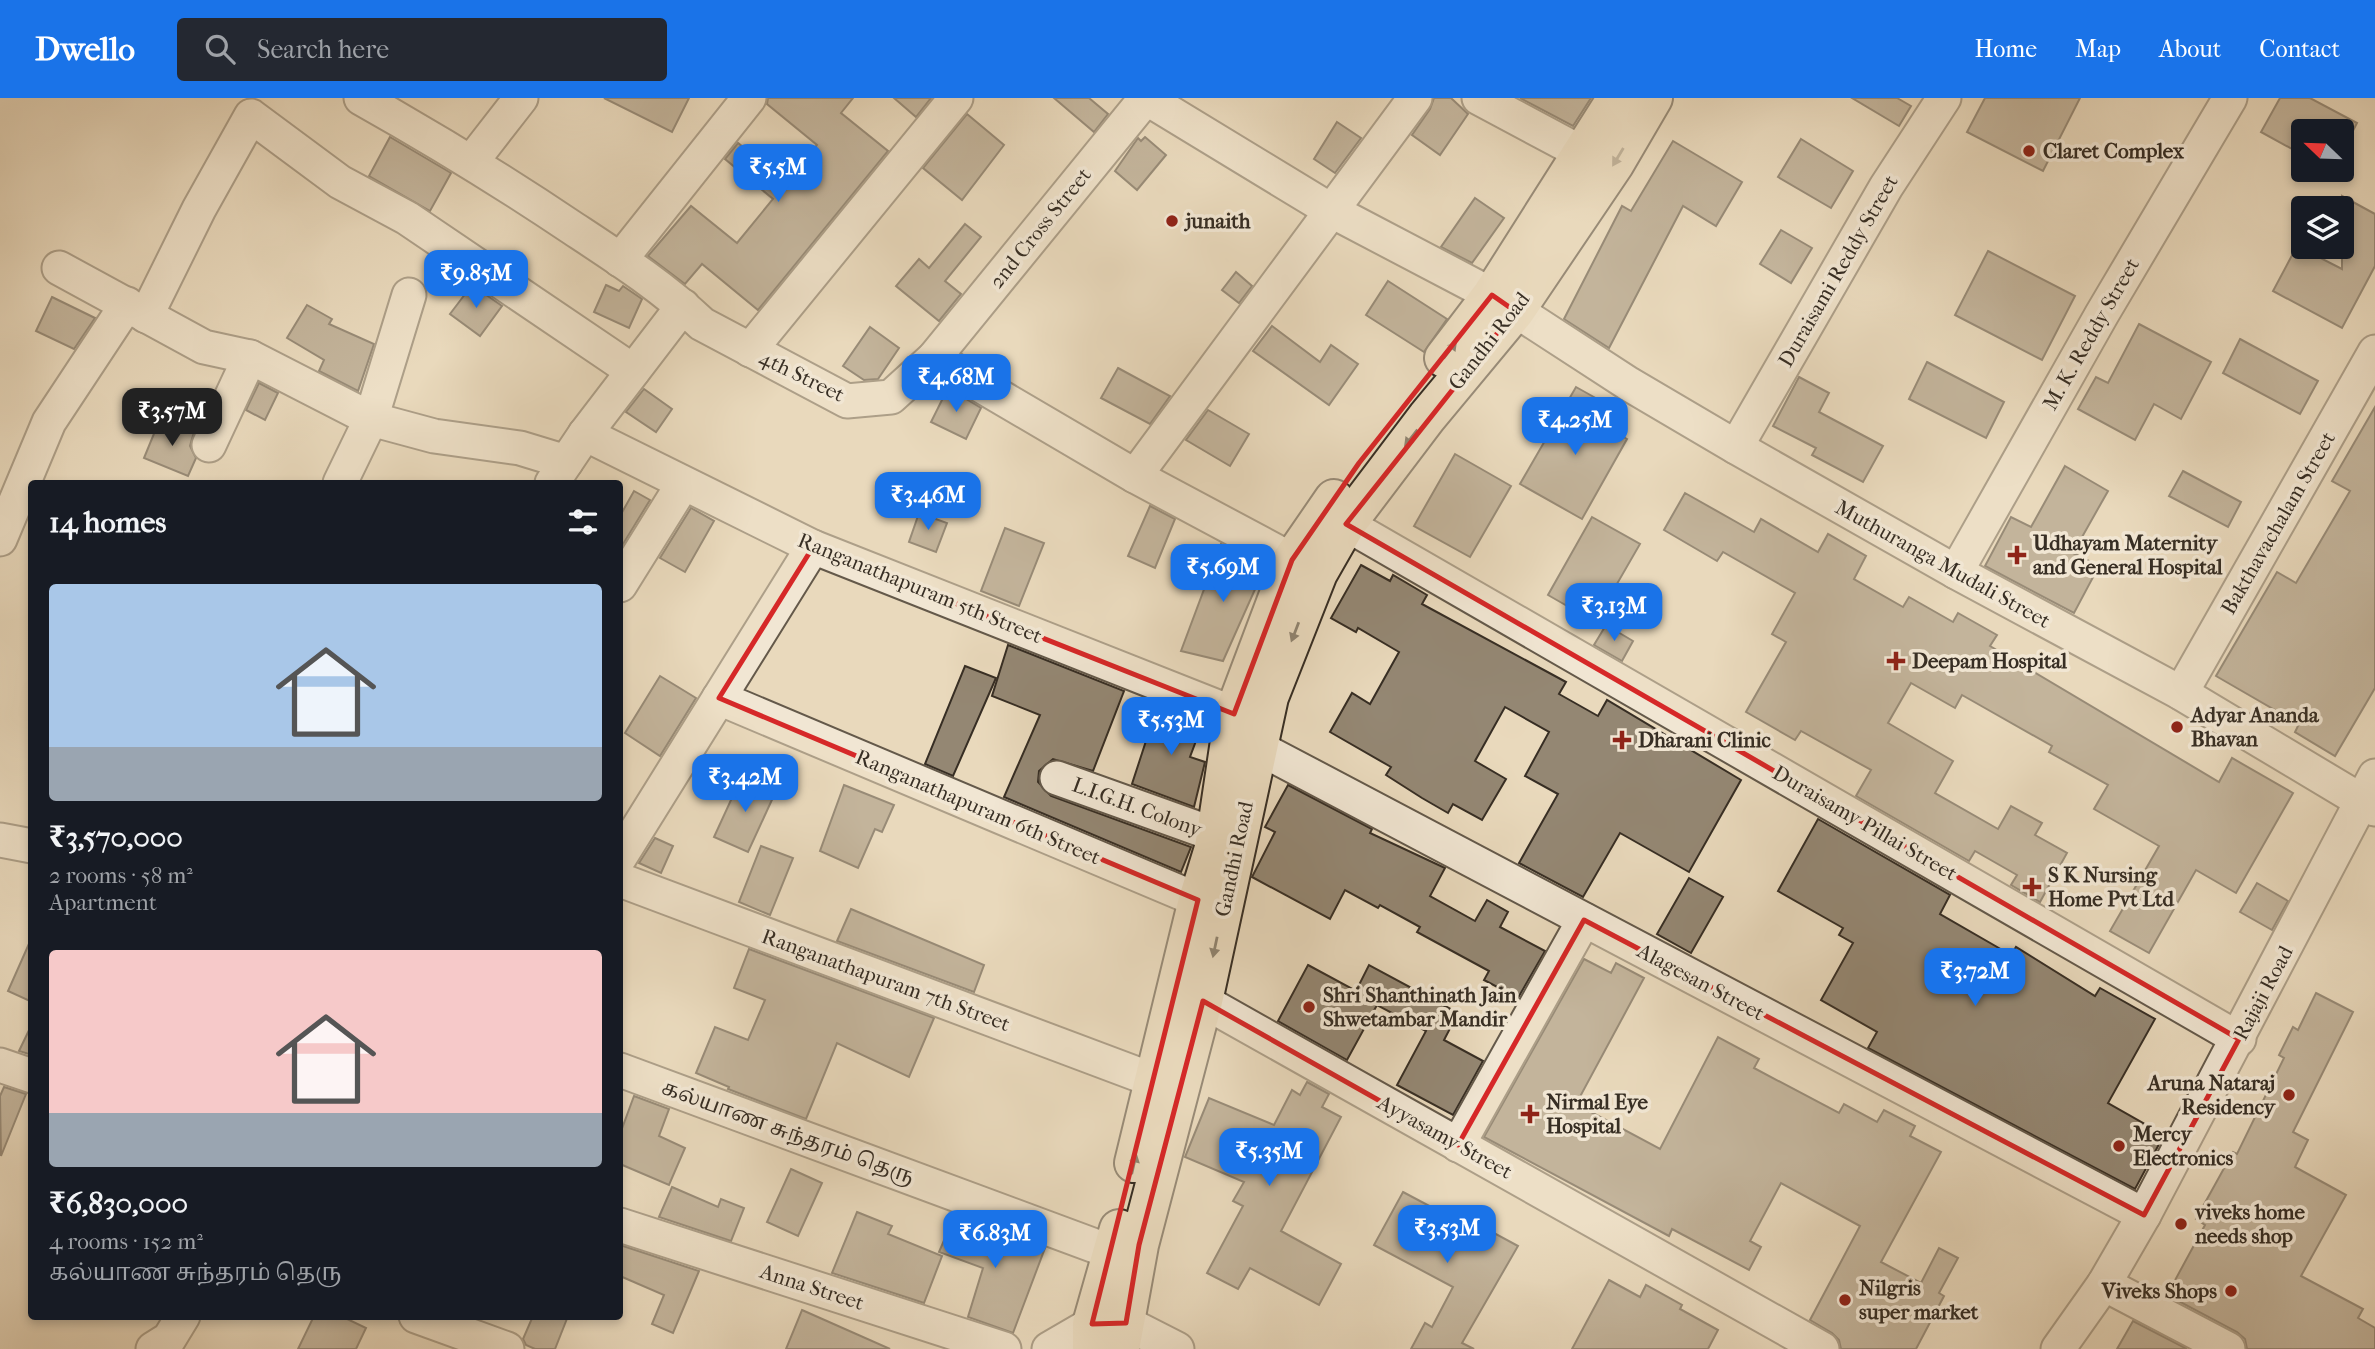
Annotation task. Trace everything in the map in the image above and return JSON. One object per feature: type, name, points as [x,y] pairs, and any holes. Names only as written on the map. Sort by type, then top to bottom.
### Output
[{"type":"main road","name":"Gandhi Road","points":[[1107,1336],[1139,1245],[1189,996],[1292,560],[1359,463],[1504,303],[1617,98]]},
{"type":"main road","name":"Gandhi Road","points":[[1107,1336],[1114,1253],[1153,1080],[1189,996],[1198,900],[1216,835],[1252,729],[1269,697],[1318,573],[1346,524],[1504,303],[1615,163],[1653,98]]},
{"type":"street","name":"4th Street","points":[[361,98],[472,161],[620,260],[683,306],[702,324],[847,401],[891,397],[934,358]]},
{"type":"street","points":[[472,161],[521,98]]},
{"type":"street","points":[[620,260],[749,98]]},
{"type":"street","points":[[750,350],[956,98]]},
{"type":"street","name":"Muthuranga Mudali Street","points":[[1146,98],[1332,211],[1504,303],[1736,447],[1956,572],[2371,795]]},
{"type":"street","name":"2nd Cross Street","points":[[934,358],[1146,98]]},
{"type":"street","points":[[1135,476],[1415,98]]},
{"type":"street","points":[[1479,98],[1584,154]]},
{"type":"street","name":"Duraisami Reddy Street","points":[[1736,447],[1886,187],[1944,98]]},
{"type":"street","name":"M. K. Reddy Street","points":[[1956,572],[2102,314],[2230,98]]},
{"type":"street","points":[[0,539],[49,422],[136,310],[199,209],[251,116],[340,182],[407,218],[633,371]]},
{"type":"street","points":[[59,268],[204,347],[250,357],[371,419],[434,436],[520,448],[559,472],[683,306]]},
{"type":"street","points":[[341,480],[371,419],[409,295]]},
{"type":"street","name":"Bakthavachalam Street","points":[[2181,693],[2375,352]]},
{"type":"street","points":[[209,445],[250,357]]},
{"type":"street","points":[[934,358],[1135,476],[1292,560]]},
{"type":"street","name":"Ranganathapuram 5th Street","points":[[585,434],[813,547],[1252,729]]},
{"type":"street","points":[[623,580],[683,484]]},
{"type":"street","name":"Duraisamy Pillai Street","points":[[1346,524],[2239,1039]]},
{"type":"street","points":[[623,852],[813,547]]},
{"type":"street","name":"Ranganathapuram 6th Street","points":[[719,698],[1198,900]]},
{"type":"street","name":"Alagesan Street","points":[[1252,729],[1584,920],[2144,1215]]},
{"type":"street","name":"L.I.G.H. Colony","points":[[1057,778],[1216,835]]},
{"type":"street","name":"Rajaji Road","points":[[2058,1349],[2104,1284],[2144,1215],[2371,795]]},
{"type":"street","points":[[0,841],[28,845]]},
{"type":"street","name":"Ranganathapuram 7th Street","points":[[623,881],[1153,1080]]},
{"type":"street","points":[[1458,1145],[1584,920]]},
{"type":"street","name":"Ayyasamy Street","points":[[1189,996],[1822,1349]]},
{"type":"street","points":[[0,1065],[28,1075]]},
{"type":"street","name":"கல்யாண சுந்தரம் தெரு","points":[[623,1071],[1114,1253]]},
{"type":"street","name":"Anna Street","points":[[623,1226],[1004,1349]]},
{"type":"street","points":[[2104,1284],[2228,1349]]},
{"type":"street","points":[[153,1349],[169,1339],[181,1320]]},
{"type":"street","points":[[427,1320],[507,1349]]},
{"type":"street","points":[[1048,1349],[1107,1336],[1177,1349]]},
{"type":"highlighted area","points":[[1492,295],[1515,311],[1346,524],[2239,1039],[2144,1215],[1584,920],[1458,1145],[1203,1001],[1139,1245],[1126,1323],[1092,1324],[1198,900],[719,698],[813,547],[1234,714],[1292,560],[1359,463]]},
{"type":"building","points":[[604,98],[689,98],[672,132]]},
{"type":"building","points":[[768,98],[853,98],[841,113],[888,151],[758,310],[702,264],[685,284],[648,256],[691,206],[737,243],[773,199],[725,159],[738,143],[786,182],[817,145],[767,104]]},
{"type":"building","points":[[894,98],[931,98],[916,117]]},
{"type":"building","points":[[1054,98],[1089,98],[1108,114],[1094,132]]},
{"type":"building","points":[[1434,98],[1451,98],[1468,114],[1440,155],[1412,135],[1430,109]]},
{"type":"building","points":[[1520,98],[1591,98],[1573,126]]},
{"type":"building","points":[[1852,98],[1897,98],[1911,106],[1899,126]]},
{"type":"building","name":"Claret Complex","points":[[1985,98],[2080,98],[2043,171],[1967,132]]},
{"type":"building","points":[[2280,98],[2310,98],[2349,119],[2291,119],[2291,148],[2261,132]]},
{"type":"building","points":[[967,114],[1004,145],[962,200],[923,168]]},
{"type":"building","points":[[1337,122],[1361,138],[1335,173],[1314,159]]},
{"type":"building","points":[[390,137],[451,173],[430,211],[369,176]]},
{"type":"building","points":[[1145,137],[1166,155],[1137,190],[1115,171],[1138,138],[1141,141]]},
{"type":"building","points":[[1801,139],[1853,171],[1831,208],[1778,177]]},
{"type":"building","points":[[1673,141],[1742,182],[1716,226],[1683,206],[1609,348],[1564,319],[1622,206],[1631,211]]},
{"type":"building","points":[[1475,198],[1504,218],[1472,263],[1441,247]]},
{"type":"building","points":[[2354,203],[2375,214],[2375,266],[2342,328],[2273,291],[2291,257],[2322,259],[2342,269],[2342,259],[2354,259]]},
{"type":"building","points":[[965,224],[981,237],[945,281],[961,294],[939,321],[896,286],[919,259],[929,268]]},
{"type":"building","points":[[1781,230],[1812,248],[1791,283],[1760,264]]},
{"type":"building","points":[[1988,251],[2075,296],[2042,360],[1955,315]]},
{"type":"building","points":[[1236,272],[1252,286],[1239,303],[1222,290]]},
{"type":"building","points":[[1388,281],[1447,319],[1424,352],[1366,315]]},
{"type":"building","points":[[472,285],[502,306],[480,336],[450,314]]},
{"type":"building","points":[[606,285],[619,291],[623,286],[642,299],[629,328],[594,312]]},
{"type":"building","points":[[52,297],[95,318],[74,349],[36,331]]},
{"type":"building","points":[[307,305],[332,319],[329,324],[374,344],[358,391],[319,371],[324,360],[287,338]]},
{"type":"building","points":[[2139,324],[2211,362],[2181,419],[2154,404],[2135,440],[2078,409],[2096,377],[2108,383]]},
{"type":"building","points":[[1272,326],[1320,362],[1331,345],[1358,364],[1329,405],[1253,351]]},
{"type":"building","points":[[870,327],[899,348],[878,379],[864,380],[843,366]]},
{"type":"building","points":[[2240,339],[2318,381],[2300,414],[2223,373]]},
{"type":"building","points":[[1927,362],[2004,402],[1986,438],[1909,399]]},
{"type":"building","points":[[1118,368],[1170,396],[1150,424],[1101,398]]},
{"type":"building","points":[[1799,377],[1829,393],[1819,412],[1883,446],[1863,482],[1812,455],[1816,448],[1773,426]]},
{"type":"building","points":[[259,383],[278,393],[265,420],[246,410]]},
{"type":"building","points":[[1576,387],[1601,401],[1591,418],[1627,439],[1582,519],[1520,484]]},
{"type":"building","points":[[948,388],[981,408],[966,439],[931,422]]},
{"type":"building","points":[[644,389],[672,409],[656,432],[626,412]]},
{"type":"building","points":[[2375,407],[2375,688],[2335,756],[2295,732],[2299,724],[2216,676],[2277,572],[2296,583],[2350,491],[2332,481]]},
{"type":"building","points":[[1208,410],[1249,434],[1230,466],[1186,440]]},
{"type":"building","points":[[160,419],[194,432],[190,446],[196,458],[188,476],[144,458]]},
{"type":"building","points":[[1455,454],[1511,486],[1470,557],[1414,526]]},
{"type":"building","points":[[2065,466],[2108,491],[2073,553],[2099,566],[2074,613],[1985,566],[2011,517],[2031,527]]},
{"type":"building","points":[[2183,471],[2241,502],[2228,527],[2169,496]]},
{"type":"building","points":[[634,491],[650,500],[623,544],[623,511]]},
{"type":"building","points":[[1685,493],[1754,532],[1761,519],[1818,552],[1828,534],[1866,556],[1854,579],[1903,607],[1909,597],[1953,622],[1958,613],[1997,635],[1990,646],[2219,782],[2232,758],[2293,793],[2236,893],[2196,870],[2149,953],[2110,931],[2159,846],[2094,809],[2108,785],[2049,752],[2052,746],[1962,695],[1955,708],[1911,683],[1888,723],[1953,761],[1935,793],[1998,829],[2011,806],[2042,823],[2035,835],[2067,853],[2040,902],[2011,885],[2017,875],[1975,851],[1969,861],[1856,796],[1871,770],[1801,731],[1795,740],[1746,712],[1786,642],[1772,634],[1795,593],[1723,552],[1717,561],[1664,530]]},
{"type":"building","points":[[1150,506],[1175,519],[1155,568],[1128,556]]},
{"type":"building","points":[[691,508],[714,521],[685,572],[660,558]]},
{"type":"building","points":[[919,513],[947,523],[936,552],[909,542]]},
{"type":"building","points":[[1592,517],[1640,544],[1595,622],[1548,595]]},
{"type":"building","points":[[1005,528],[1044,543],[1019,606],[981,591]]},
{"type":"building","points":[[1221,544],[1265,567],[1223,661],[1181,651]]},
{"type":"building","points":[[1361,565],[1390,581],[1393,575],[1427,595],[1422,604],[1566,682],[1559,694],[1598,716],[1607,700],[1741,780],[1689,872],[1620,833],[1583,897],[1519,863],[1558,794],[1525,776],[1549,732],[1505,707],[1475,761],[1506,779],[1482,820],[1453,804],[1448,813],[1422,798],[1386,775],[1391,767],[1330,732],[1352,693],[1370,704],[1399,652],[1358,628],[1356,632],[1331,618]]},
{"type":"building","points":[[1606,625],[1633,641],[1622,661],[1594,645]]},
{"type":"building","points":[[1008,645],[1124,691],[1093,771],[1053,759],[1039,771],[1038,782],[1051,796],[1191,847],[1181,872],[1004,797],[1040,715],[992,696]]},
{"type":"building","points":[[965,666],[996,678],[953,776],[925,764]]},
{"type":"building","points":[[660,676],[696,698],[660,756],[625,733]]},
{"type":"building","points":[[1158,704],[1203,722],[1190,757],[1205,762],[1194,807],[1132,784]]},
{"type":"building","points":[[742,776],[776,791],[748,852],[714,837]]},
{"type":"building","points":[[844,785],[894,805],[882,832],[875,829],[858,868],[820,851]]},
{"type":"building","points":[[1288,785],[1372,829],[1370,833],[1445,868],[1430,896],[1475,921],[1487,900],[1508,912],[1500,927],[1545,951],[1518,998],[1484,980],[1489,971],[1417,932],[1420,927],[1380,905],[1378,908],[1345,890],[1330,919],[1252,877],[1275,832],[1265,827]]},
{"type":"building","points":[[1818,819],[1950,895],[1940,914],[2011,955],[2016,947],[2095,996],[2100,988],[2155,1019],[2108,1103],[2164,1135],[2135,1189],[1868,1048],[1877,1032],[1821,1000],[1853,943],[1839,935],[1843,928],[1778,891]]},
{"type":"building","points":[[655,838],[673,846],[661,873],[639,863]]},
{"type":"building","points":[[761,846],[793,858],[770,915],[739,902]]},
{"type":"building","points":[[1689,878],[1723,897],[1691,953],[1657,934]]},
{"type":"building","points":[[2257,883],[2288,901],[2272,930],[2240,912]]},
{"type":"building","points":[[851,909],[984,965],[974,992],[837,941]]},
{"type":"building","points":[[28,946],[28,1000],[8,991]]},
{"type":"building","points":[[749,949],[934,1018],[909,1077],[837,1043],[806,1119],[728,1089],[729,1087],[696,1073],[715,1027],[748,1040],[765,1000],[734,988]]},
{"type":"building","points":[[1584,959],[1611,973],[1616,963],[1644,978],[1576,1104],[1660,1149],[1718,1037],[1759,1059],[1754,1068],[1839,1113],[1844,1104],[1877,1122],[1884,1110],[1915,1126],[1910,1136],[1941,1152],[1881,1262],[1921,1283],[1939,1248],[1958,1258],[1939,1293],[1944,1296],[1916,1349],[1841,1349],[1839,1340],[1832,1333],[1810,1320],[1860,1226],[1781,1183],[1750,1241],[1761,1247],[1749,1270],[1672,1229],[1669,1236],[1484,1137]]},
{"type":"building","points":[[1308,965],[1356,991],[1369,965],[1458,1013],[1444,1040],[1483,1061],[1453,1115],[1397,1085],[1426,1031],[1377,1005],[1347,1060],[1278,1021]]},
{"type":"building","points":[[2316,993],[2353,1012],[2293,1132],[2308,1140],[2295,1167],[2346,1195],[2301,1276],[2363,1309],[2358,1318],[2375,1328],[2375,1349],[2247,1349],[2245,1339],[2237,1332],[2167,1295],[2205,1225],[2196,1219],[2233,1152],[2237,1154],[2284,1058],[2279,1055],[2293,1027],[2298,1030]]},
{"type":"building","points":[[28,1032],[28,1054],[19,1051]]},
{"type":"building","points":[[1307,1082],[1329,1094],[1322,1107],[1341,1117],[1281,1231],[1341,1264],[1319,1305],[1250,1268],[1238,1289],[1207,1273],[1243,1206],[1233,1201],[1244,1182],[1185,1157],[1209,1098],[1274,1125],[1292,1090],[1300,1095]]},
{"type":"building","points":[[4,1087],[26,1094],[1,1156],[0,1096]]},
{"type":"building","points":[[634,1096],[669,1109],[659,1136],[685,1148],[669,1185],[623,1165],[623,1126]]},
{"type":"building","points":[[791,1169],[822,1183],[798,1236],[767,1222]]},
{"type":"building","points":[[672,1187],[718,1207],[721,1199],[744,1208],[731,1241],[659,1217]]},
{"type":"building","points":[[1403,1192],[1482,1234],[1485,1228],[1518,1246],[1462,1343],[1474,1349],[1411,1349],[1425,1323],[1432,1327],[1453,1287],[1374,1245]]},
{"type":"building","points":[[857,1212],[892,1226],[888,1234],[942,1256],[924,1303],[832,1273]]},
{"type":"building","points":[[955,1215],[1045,1248],[1013,1333],[968,1317],[983,1268],[939,1252]]},
{"type":"building","points":[[623,1246],[699,1271],[673,1333],[652,1324],[664,1295],[623,1277]]},
{"type":"building","points":[[1609,1280],[1640,1297],[1646,1285],[1682,1305],[1680,1309],[1718,1330],[1708,1349],[1572,1349]]},
{"type":"building","points":[[802,1310],[890,1349],[786,1349]]},
{"type":"building","points":[[312,1320],[349,1320],[366,1328],[356,1349],[298,1349]]},
{"type":"building","points":[[531,1320],[566,1320],[555,1349],[535,1349],[526,1345],[523,1339]]},
{"type":"building","points":[[2133,1321],[2187,1349],[2117,1349]]},
{"type":"place","name":"Claret Complex","points":[[2029,151]]},
{"type":"place","name":"junaith","points":[[1172,221]]},
{"type":"place","name":"Udhayam Maternity and General Hospital","points":[[2017,555]]},
{"type":"place","name":"Deepam Hospital","points":[[1896,661]]},
{"type":"place","name":"Adyar Ananda Bhavan","points":[[2177,727]]},
{"type":"place","name":"Dharani Clinic","points":[[1622,740]]},
{"type":"place","name":"S K Nursing Home Pvt Ltd","points":[[2032,887]]},
{"type":"place","name":"Shri Shanthinath Jain Shwetambar Mandir","points":[[1309,1007]]},
{"type":"place","name":"Aruna Nataraj Residency","points":[[2289,1095]]},
{"type":"place","name":"Nirmal Eye Hospital","points":[[1530,1114]]},
{"type":"place","name":"Mercy Electronics","points":[[2119,1146]]},
{"type":"place","name":"viveks home needs shop","points":[[2181,1224]]},
{"type":"place","name":"Viveks Shops","points":[[2231,1291]]},
{"type":"place","name":"Nilgris super market","points":[[1845,1300]]}]
